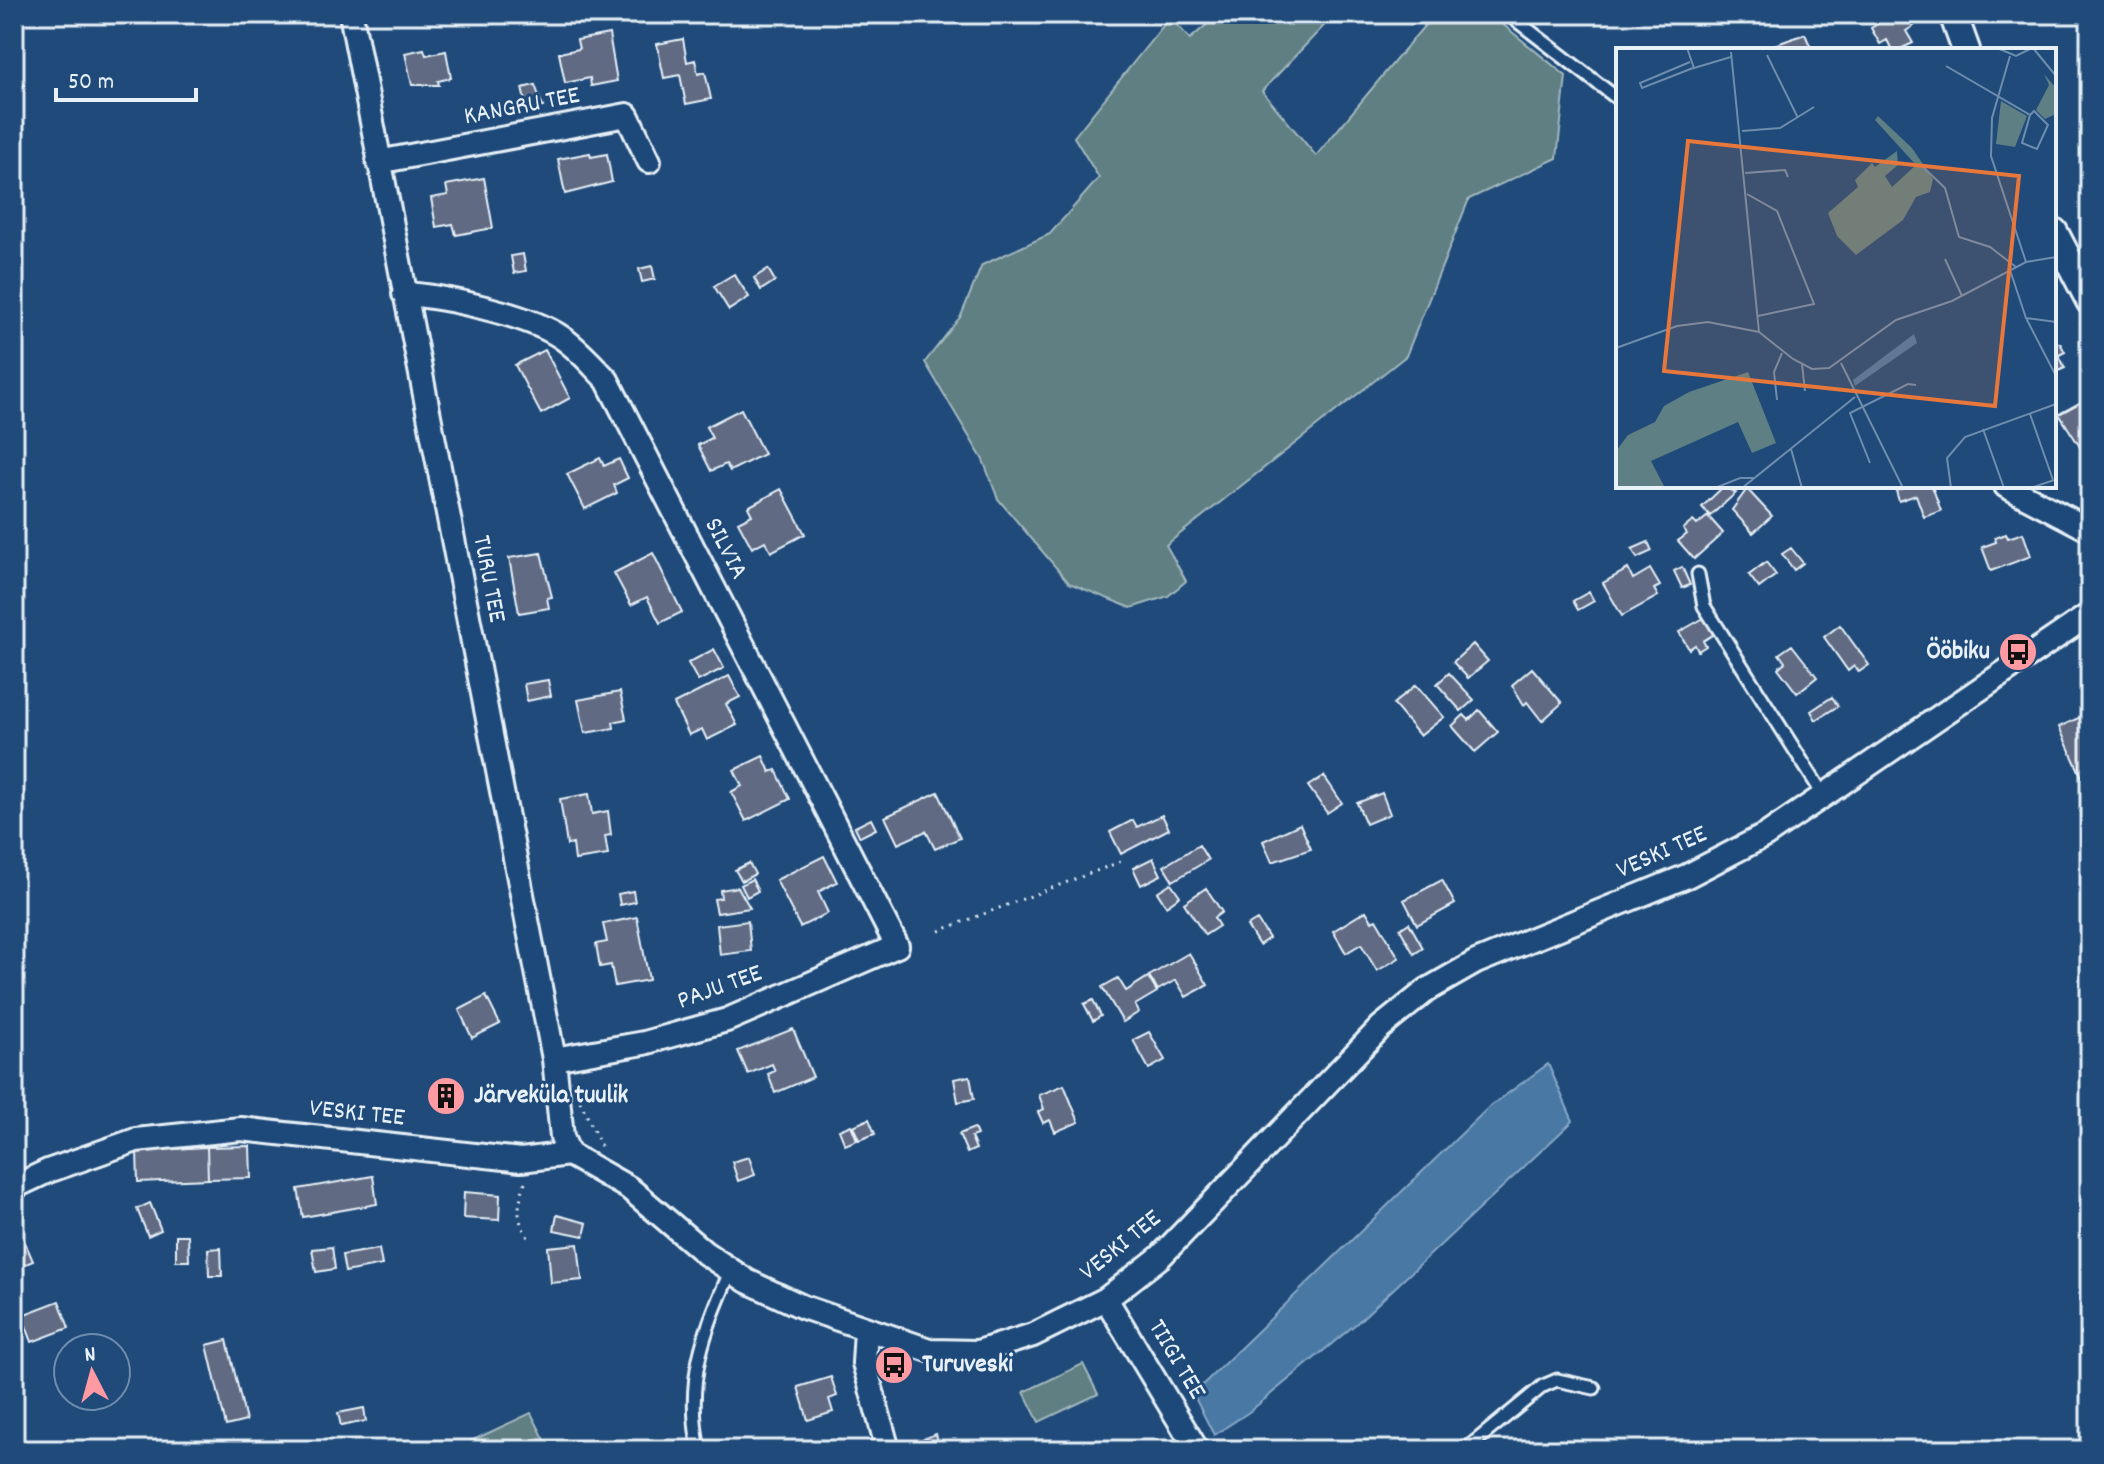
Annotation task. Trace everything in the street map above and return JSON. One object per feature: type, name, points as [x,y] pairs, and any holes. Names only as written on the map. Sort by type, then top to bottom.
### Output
[{"type":"street","name":"TURU TEE","points":[[351,14],[554,1059],[562,1137],[569,1154]]},
{"type":"street","points":[[1953,14],[1965,48]]},
{"type":"street","name":"KANGRU TEE","points":[[378,162],[627,115],[649,161]]},
{"type":"street","points":[[2056,236],[2090,301]]},
{"type":"street","name":"SILVIA","points":[[404,294],[456,302],[538,325],[579,351],[607,380],[897,946]]},
{"type":"street","points":[[2010,488],[2090,530]]},
{"type":"street","name":"VESKI TEE","points":[[14,1187],[48,1171],[136,1140],[241,1129],[531,1159],[569,1154],[629,1188],[731,1270],[803,1307],[932,1351],[978,1352],[1033,1335],[1106,1299],[1160,1257],[1381,1027],[1427,990],[1476,962],[1687,876],[1766,835],[2090,614]]},
{"type":"street","name":"PAJU TEE","points":[[554,1059],[644,1043],[727,1020],[897,946]]},
{"type":"street","name":"TIIGI TEE","points":[[1106,1299],[1197,1450]]},
{"type":"street","points":[[866,1330],[864,1363],[888,1450]]},
{"type":"lane","points":[[1508,14],[1616,97]]},
{"type":"lane","points":[[1698,574],[1704,606],[1824,796]]},
{"type":"lane","points":[[699,1450],[692,1399],[696,1365],[707,1325],[731,1270]]},
{"type":"lane","points":[[1465,1450],[1543,1386],[1557,1380],[1594,1388]]},
{"type":"path","points":[[939,931],[1125,860]]},
{"type":"path","points":[[578,1094],[599,1144],[609,1155]]},
{"type":"path","points":[[531,1159],[518,1204],[519,1224],[531,1242]]},
{"type":"green space","points":[[1219,14],[1335,14],[1262,91],[1316,156],[1434,14],[1490,14],[1566,76],[1557,158],[1469,199],[1406,356],[1166,545],[1186,581],[1168,596],[1131,608],[1069,583],[998,499],[983,460],[925,362],[961,316],[982,265],[1050,234],[1099,178],[1074,137],[1170,17],[1190,39]]},
{"type":"green space","points":[[1083,1364],[1098,1394],[1039,1422],[1024,1392]]},
{"type":"green space","points":[[531,1413],[550,1450],[452,1450]]},
{"type":"water","points":[[1548,1064],[1573,1121],[1357,1323],[1249,1412],[1214,1435],[1193,1394],[1488,1108]]},
{"type":"building","points":[[1874,14],[1908,14],[1914,26],[1906,31],[1913,43],[1902,48],[1891,48],[1887,40],[1880,44],[1871,28],[1879,23]]},
{"type":"building","points":[[609,34],[617,81],[591,86],[590,78],[565,83],[559,53],[579,49],[577,40]]},
{"type":"building","points":[[1805,34],[1811,48],[1766,48]]},
{"type":"building","points":[[683,39],[687,62],[695,60],[698,74],[705,72],[711,99],[686,104],[680,75],[664,78],[657,44]]},
{"type":"building","points":[[424,49],[426,55],[446,51],[451,78],[438,81],[439,85],[412,85],[405,53]]},
{"type":"building","points":[[535,85],[543,107],[527,110],[522,88]]},
{"type":"building","points":[[590,153],[591,157],[607,154],[612,182],[565,194],[558,159]]},
{"type":"building","points":[[484,178],[493,228],[456,235],[453,224],[436,227],[431,198],[448,195],[446,185]]},
{"type":"building","points":[[523,254],[526,271],[514,273],[511,256]]},
{"type":"building","points":[[652,266],[655,279],[642,282],[639,269]]},
{"type":"building","points":[[768,269],[775,281],[761,290],[754,278]]},
{"type":"building","points":[[734,274],[749,297],[729,310],[714,286]]},
{"type":"building","points":[[2056,343],[2060,343],[2065,352],[2059,355],[2065,368],[2056,372]]},
{"type":"building","points":[[545,350],[570,398],[541,414],[515,365]]},
{"type":"building","points":[[2083,401],[2090,411],[2090,450],[2084,453],[2059,414]]},
{"type":"building","points":[[741,409],[764,454],[730,471],[726,464],[711,471],[698,445],[712,438],[706,427]]},
{"type":"building","points":[[600,458],[604,466],[619,459],[628,478],[614,485],[617,493],[585,509],[567,474]]},
{"type":"building","points":[[1722,488],[1736,493],[1710,516],[1702,507]]},
{"type":"building","points":[[1933,488],[1941,511],[1924,517],[1916,495],[1899,501],[1896,491]]},
{"type":"building","points":[[781,489],[805,534],[771,552],[765,541],[752,548],[738,522],[752,515],[748,507]]},
{"type":"building","points":[[1747,489],[1772,516],[1753,533],[1732,510]]},
{"type":"building","points":[[1708,516],[1723,533],[1694,559],[1678,541],[1687,534],[1683,529],[1693,521],[1697,525]]},
{"type":"building","points":[[2023,533],[2031,556],[1991,571],[1982,547],[2006,534],[2008,538]]},
{"type":"building","points":[[1648,542],[1652,551],[1637,558],[1632,549]]},
{"type":"building","points":[[1791,548],[1803,563],[1794,570],[1782,554]]},
{"type":"building","points":[[541,553],[552,597],[547,598],[549,608],[519,613],[509,558]]},
{"type":"building","points":[[653,553],[682,612],[660,623],[647,597],[631,605],[614,573]]},
{"type":"building","points":[[1766,562],[1776,575],[1759,588],[1749,575]]},
{"type":"building","points":[[1682,567],[1690,585],[1682,588],[1674,571]]},
{"type":"building","points":[[1628,569],[1633,579],[1650,569],[1660,586],[1654,589],[1658,596],[1622,616],[1603,583]]},
{"type":"building","points":[[1589,592],[1594,601],[1578,610],[1573,601]]},
{"type":"building","points":[[1704,618],[1714,634],[1703,641],[1706,646],[1698,651],[1695,645],[1689,649],[1679,632]]},
{"type":"building","points":[[1840,625],[1869,665],[1859,672],[1854,666],[1848,671],[1824,637]]},
{"type":"building","points":[[1473,644],[1488,661],[1468,678],[1453,662]]},
{"type":"building","points":[[1792,645],[1817,677],[1797,693],[1778,668],[1785,662],[1779,654]]},
{"type":"building","points":[[714,649],[724,668],[698,681],[688,663]]},
{"type":"building","points":[[1532,668],[1562,703],[1542,721],[1527,702],[1524,705],[1512,685]]},
{"type":"building","points":[[1449,673],[1474,700],[1461,711],[1437,684]]},
{"type":"building","points":[[729,676],[740,697],[726,704],[737,725],[707,740],[702,729],[689,735],[674,704]]},
{"type":"building","points":[[548,680],[551,696],[527,701],[524,684]]},
{"type":"building","points":[[1416,685],[1444,717],[1420,736],[1393,704]]},
{"type":"building","points":[[620,692],[626,719],[613,722],[614,728],[585,733],[578,700]]},
{"type":"building","points":[[1832,697],[1838,706],[1816,720],[1811,711]]},
{"type":"building","points":[[1479,710],[1498,732],[1475,752],[1452,726],[1464,715],[1469,720]]},
{"type":"building","points":[[2087,714],[2090,720],[2090,795],[2059,727]]},
{"type":"building","points":[[763,756],[770,772],[776,770],[790,799],[746,821],[731,792],[742,786],[734,770]]},
{"type":"building","points":[[1324,776],[1342,803],[1327,813],[1308,786]]},
{"type":"building","points":[[938,792],[960,838],[935,849],[926,831],[898,844],[885,817]]},
{"type":"building","points":[[1382,793],[1390,814],[1366,824],[1357,803]]},
{"type":"building","points":[[589,794],[592,814],[608,811],[611,835],[605,836],[608,855],[575,860],[573,844],[567,845],[560,799]]},
{"type":"building","points":[[1162,815],[1169,829],[1121,854],[1110,832],[1133,820],[1137,827]]},
{"type":"building","points":[[871,819],[876,829],[860,837],[855,827]]},
{"type":"building","points":[[1300,824],[1311,849],[1272,862],[1263,841]]},
{"type":"building","points":[[1199,845],[1208,860],[1173,881],[1164,866]]},
{"type":"building","points":[[824,856],[837,882],[818,892],[828,913],[800,927],[776,880]]},
{"type":"building","points":[[1153,858],[1161,875],[1141,885],[1133,868]]},
{"type":"building","points":[[749,863],[755,874],[742,881],[735,870]]},
{"type":"building","points":[[752,879],[758,891],[747,897],[741,885]]},
{"type":"building","points":[[1442,880],[1455,904],[1417,925],[1404,900]]},
{"type":"building","points":[[1171,883],[1180,896],[1166,906],[1157,892]]},
{"type":"building","points":[[738,887],[750,908],[717,913],[714,899],[721,898],[720,890]]},
{"type":"building","points":[[1206,888],[1222,912],[1214,918],[1219,926],[1205,935],[1184,903]]},
{"type":"building","points":[[633,891],[635,902],[620,905],[618,894]]},
{"type":"building","points":[[1366,911],[1372,921],[1376,919],[1399,958],[1377,971],[1361,944],[1346,953],[1333,931]]},
{"type":"building","points":[[637,917],[649,980],[615,986],[611,965],[600,967],[596,944],[607,942],[603,924]]},
{"type":"building","points":[[1257,920],[1269,938],[1259,945],[1247,926]]},
{"type":"building","points":[[748,921],[751,951],[720,955],[717,925]]},
{"type":"building","points":[[1409,923],[1423,948],[1414,954],[1400,929]]},
{"type":"building","points":[[1189,953],[1208,985],[1186,997],[1176,980],[1158,990],[1149,976]]},
{"type":"building","points":[[1148,977],[1157,992],[1135,1005],[1139,1012],[1123,1022],[1102,987],[1118,978],[1126,991]]},
{"type":"building","points":[[486,996],[500,1024],[472,1038],[459,1010]]},
{"type":"building","points":[[1093,1000],[1101,1016],[1093,1021],[1084,1004]]},
{"type":"building","points":[[793,1029],[813,1077],[775,1093],[768,1074],[775,1071],[772,1064],[748,1074],[738,1051]]},
{"type":"building","points":[[1149,1032],[1165,1060],[1149,1069],[1133,1040]]},
{"type":"building","points":[[970,1076],[974,1099],[958,1102],[954,1079]]},
{"type":"building","name":"Järveküla tuulik","points":[[446,1085],[457,1092],[458,1097],[451,1108],[446,1109],[435,1102],[434,1097],[441,1086]]},
{"type":"building","points":[[1064,1085],[1079,1122],[1055,1132],[1050,1120],[1043,1123],[1038,1112],[1044,1109],[1039,1095]]},
{"type":"building","points":[[869,1119],[875,1134],[859,1140],[853,1126]]},
{"type":"building","points":[[851,1125],[857,1140],[845,1145],[839,1130]]},
{"type":"building","points":[[974,1128],[977,1135],[971,1137],[976,1149],[967,1153],[959,1134]]},
{"type":"building","points":[[250,1146],[251,1178],[208,1179],[207,1147]]},
{"type":"building","points":[[207,1147],[208,1179],[138,1182],[137,1151]]},
{"type":"building","points":[[749,1157],[755,1175],[738,1181],[732,1162]]},
{"type":"building","points":[[373,1176],[377,1204],[303,1217],[298,1189]]},
{"type":"building","points":[[464,1192],[500,1195],[499,1220],[463,1218]]},
{"type":"building","points":[[150,1203],[161,1230],[148,1236],[137,1209]]},
{"type":"building","points":[[557,1215],[587,1223],[584,1236],[554,1230]]},
{"type":"building","points":[[17,1224],[33,1261],[14,1269],[14,1225]]},
{"type":"building","points":[[176,1235],[188,1235],[189,1261],[176,1261]]},
{"type":"building","points":[[578,1244],[582,1280],[551,1283],[548,1247]]},
{"type":"building","points":[[332,1247],[335,1269],[316,1272],[312,1249]]},
{"type":"building","points":[[221,1248],[222,1276],[209,1276],[208,1249]]},
{"type":"building","points":[[379,1249],[382,1265],[345,1272],[342,1255]]},
{"type":"building","points":[[59,1301],[69,1328],[32,1342],[22,1315]]},
{"type":"building","points":[[227,1340],[246,1421],[226,1426],[207,1345]]},
{"type":"building","points":[[831,1377],[837,1396],[829,1399],[833,1412],[808,1420],[798,1387]]},
{"type":"building","points":[[364,1408],[366,1421],[341,1426],[338,1413]]},
{"type":"building","points":[[936,1434],[939,1446],[950,1443],[952,1450],[919,1450],[916,1441]]},
{"type":"place","name":"Ööbiku","points":[[2018,652]]},
{"type":"place","name":"Järveküla tuulik","points":[[446,1096]]},
{"type":"place","name":"Turuveski","points":[[894,1365]]}]
